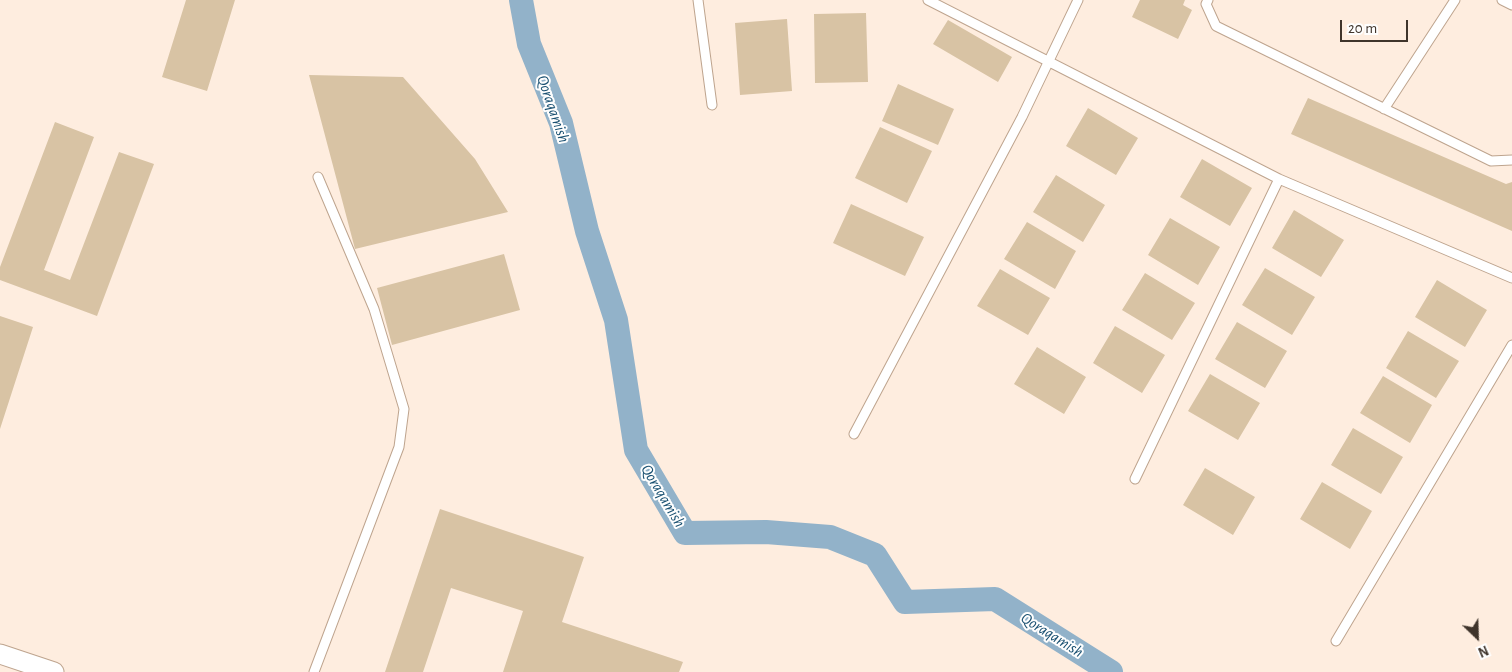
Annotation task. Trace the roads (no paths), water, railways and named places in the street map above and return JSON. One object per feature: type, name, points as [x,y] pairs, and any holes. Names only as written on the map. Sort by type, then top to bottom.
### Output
[{"type":"street","points":[[0,654],[54,672]]},
{"type":"lane","points":[[698,0],[712,105]]},
{"type":"lane","points":[[928,0],[1280,179],[1512,278]]},
{"type":"lane","points":[[854,434],[1022,117],[1078,0]]},
{"type":"lane","points":[[1208,0],[1206,4],[1209,14],[1216,26],[1491,161],[1512,160]]},
{"type":"lane","points":[[1384,108],[1454,0]]},
{"type":"lane","points":[[1502,0],[1512,5]]},
{"type":"lane","points":[[314,672],[400,448],[404,409],[374,309],[318,176]]},
{"type":"lane","points":[[1135,479],[1280,179]]},
{"type":"lane","points":[[1336,641],[1512,345]]},
{"type":"waterway","name":"Qoraqamish","points":[[521,0],[529,44],[561,123],[587,231],[616,320],[636,450],[685,533],[766,532],[830,537],[875,555],[905,602],[995,599],[1111,672]]}]
